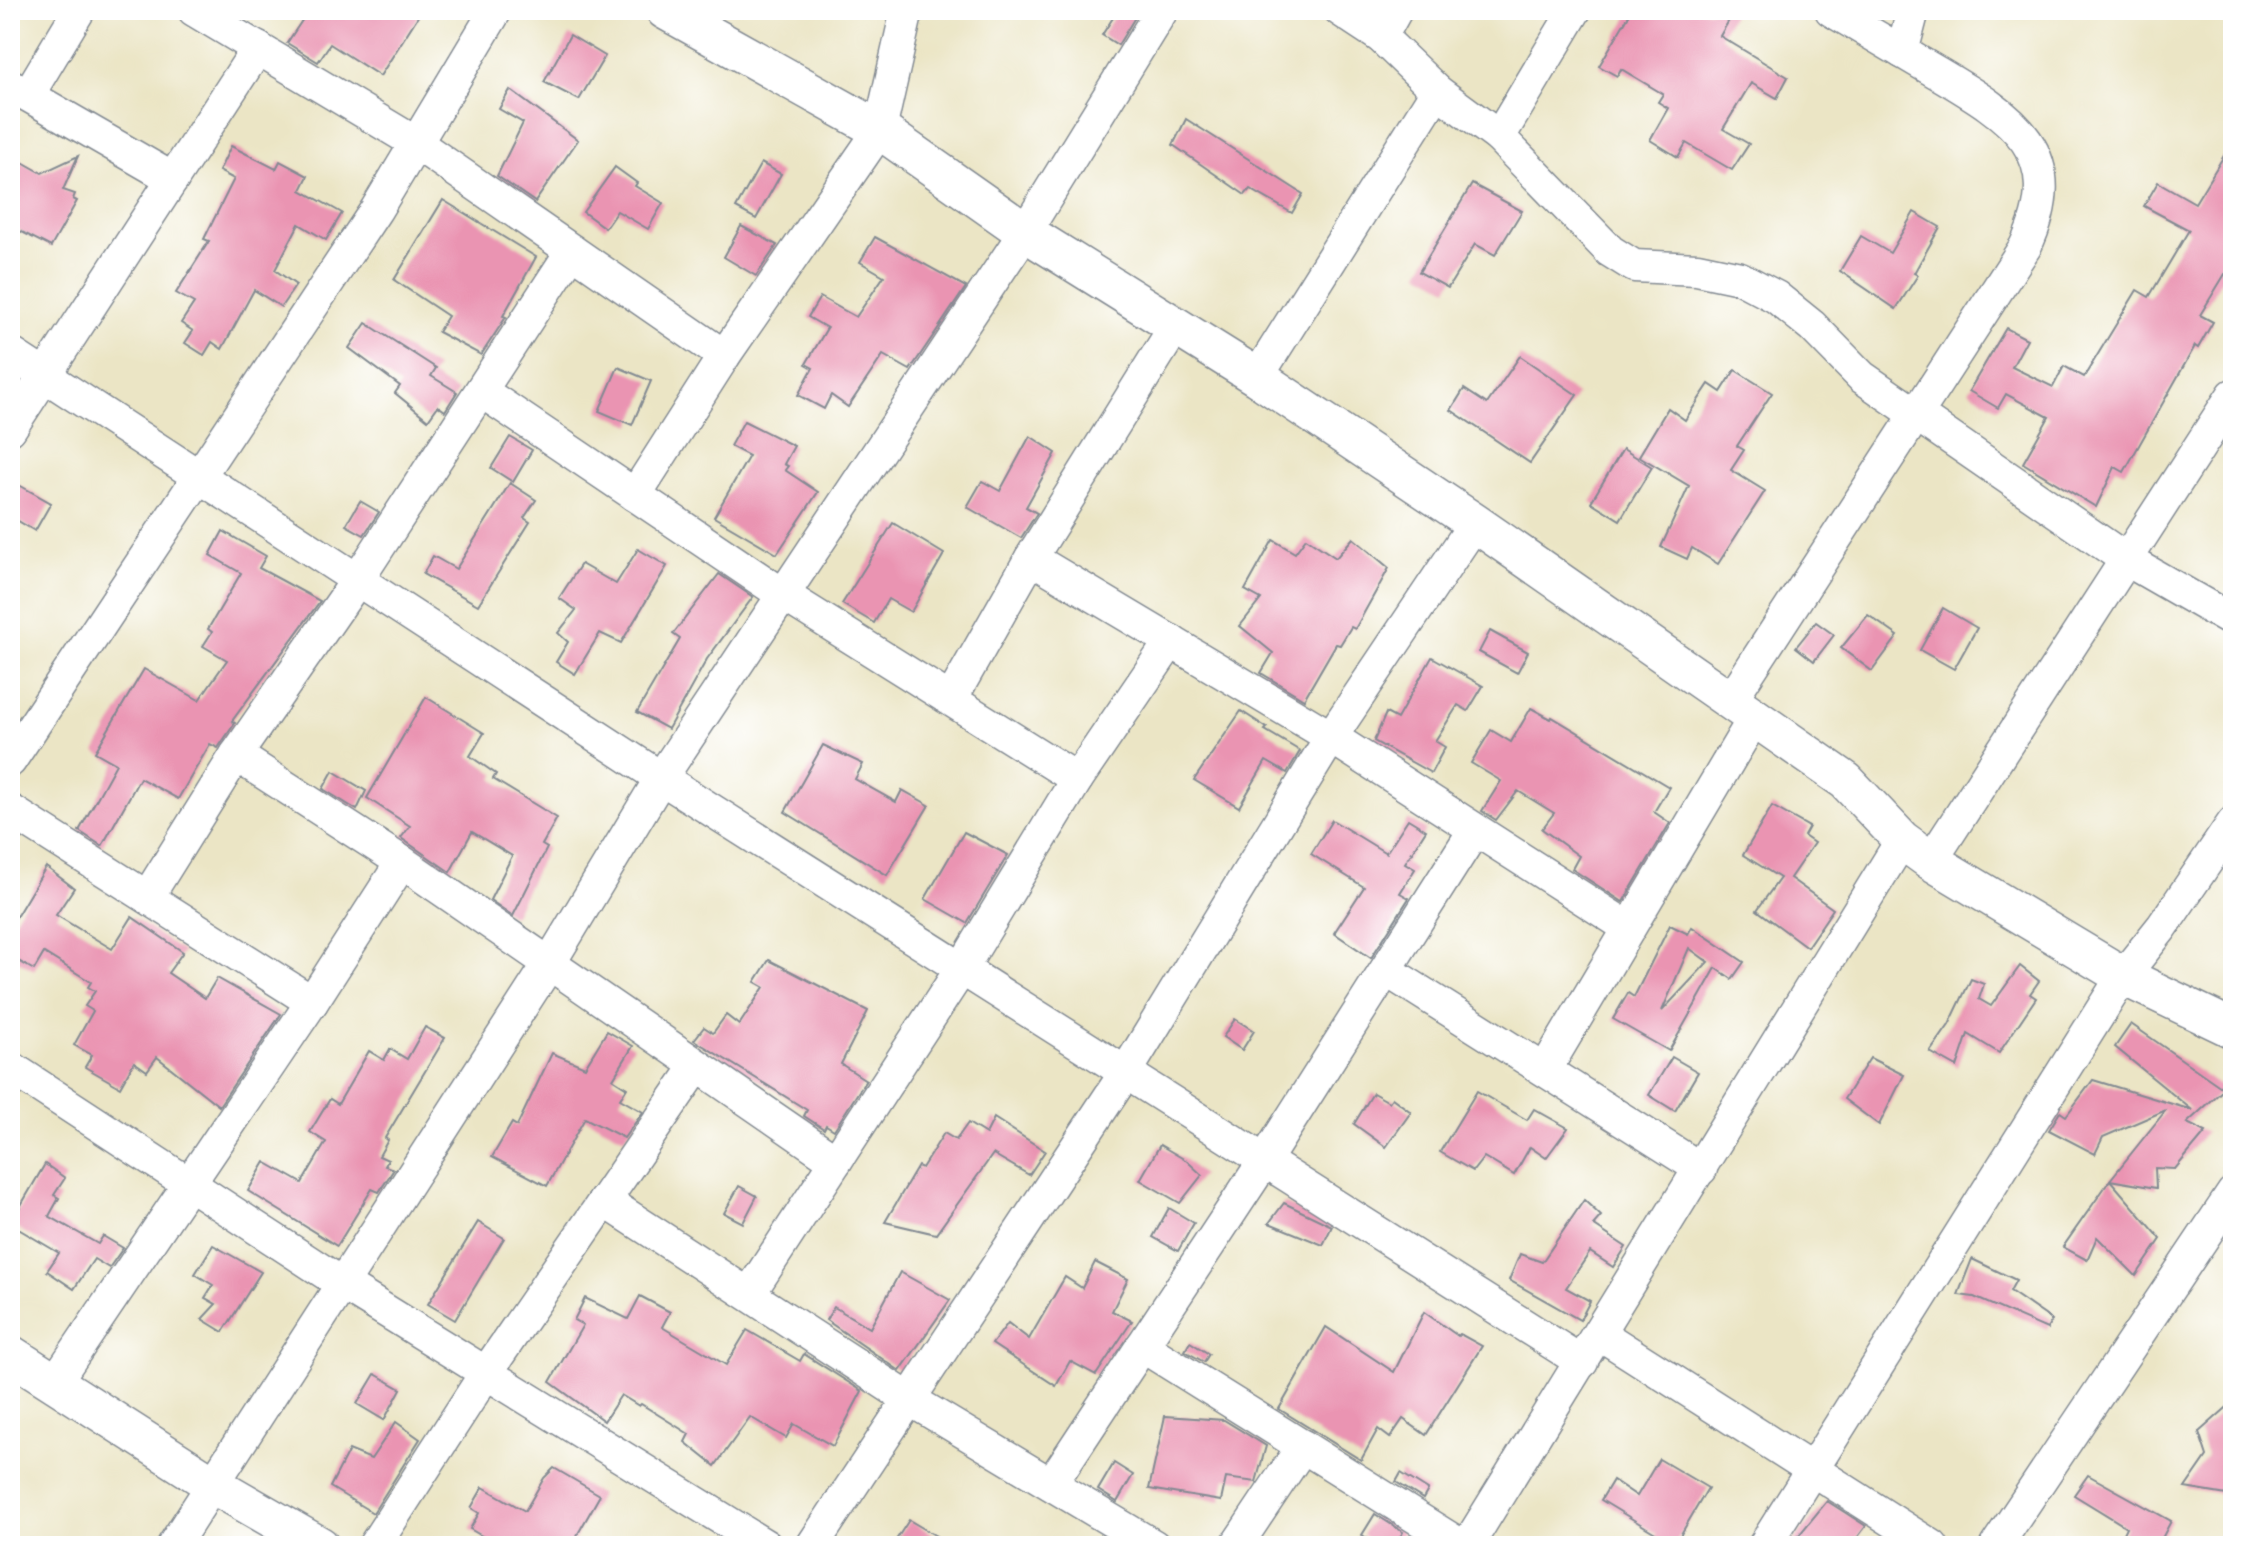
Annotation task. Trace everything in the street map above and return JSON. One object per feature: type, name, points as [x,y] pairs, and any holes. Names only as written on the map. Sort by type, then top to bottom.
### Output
[{"type":"street","points":[[79,10],[19,90],[173,179]]},
{"type":"street","points":[[194,10],[416,143],[724,356]]},
{"type":"street","points":[[10,761],[416,143],[496,10]]},
{"type":"street","points":[[665,10],[880,130],[1025,232],[1257,377],[1475,523],[1744,707],[1846,781],[1916,850],[2123,976],[2233,1029]]},
{"type":"street","points":[[635,495],[724,356],[880,130],[907,10]]},
{"type":"street","points":[[173,1546],[549,964],[661,778],[1025,232],[1162,10]]},
{"type":"street","points":[[1340,10],[1388,24],[1437,91],[1499,137],[1610,251],[1634,266],[1697,269],[1740,278],[1776,297],[1812,326],[1862,377],[1917,416],[2127,560],[2233,621]]},
{"type":"street","points":[[1499,137],[1575,10]]},
{"type":"street","points":[[1545,1070],[1629,928],[1744,707],[1917,416],[2025,247],[2040,206],[2040,185],[2029,144],[2002,111],[1831,10]]},
{"type":"street","points":[[1902,52],[1913,10]]},
{"type":"street","points":[[10,429],[258,48]]},
{"type":"street","points":[[1257,377],[1437,91]]},
{"type":"street","points":[[148,896],[236,755],[356,582],[572,251]]},
{"type":"street","points":[[951,699],[1031,558],[1175,327]]},
{"type":"street","points":[[10,353],[356,582],[661,778],[1582,1362]]},
{"type":"street","points":[[481,391],[782,594],[1077,779]]},
{"type":"street","points":[[1142,1346],[1464,1546],[1701,1169],[1916,850],[2127,560],[2233,395]]},
{"type":"street","points":[[812,1546],[1126,1072],[1331,737],[1475,523]]},
{"type":"street","points":[[1031,558],[1331,737],[1629,928]]},
{"type":"street","points":[[749,1294],[962,968],[1077,779],[1171,641]]},
{"type":"street","points":[[236,755],[402,862],[836,1161]]},
{"type":"street","points":[[10,810],[312,1002]]},
{"type":"street","points":[[1764,1546],[2123,976],[2162,927],[2233,823]]},
{"type":"street","points":[[1051,1484],[1265,1160],[1474,831]]},
{"type":"street","points":[[55,1382],[312,1002],[402,862]]},
{"type":"street","points":[[1386,970],[1701,1169]]},
{"type":"street","points":[[374,1546],[486,1373],[697,1066]]},
{"type":"street","points":[[10,1067],[344,1285],[766,1546]]},
{"type":"street","points":[[1996,1546],[2233,1193]]},
{"type":"street","points":[[605,1201],[909,1399],[1154,1546]]},
{"type":"street","points":[[1600,1334],[1814,1467],[1932,1546]]},
{"type":"street","points":[[10,1354],[214,1485],[320,1546]]},
{"type":"street","points":[[1236,1546],[1303,1446]]},
{"type":"building","points":[[309,10],[422,10],[380,76],[330,44],[318,62],[287,43]]},
{"type":"building","points":[[1118,10],[1137,14],[1118,45],[1102,35]]},
{"type":"building","points":[[1632,10],[1735,10],[1720,36],[1788,77],[1777,98],[1751,83],[1723,129],[1749,144],[1732,170],[1686,143],[1678,157],[1650,140],[1668,108],[1658,102],[1663,94],[1621,69],[1617,76],[1599,66]]},
{"type":"building","points":[[570,35],[605,56],[579,100],[544,82]]},
{"type":"building","points":[[510,90],[578,140],[535,202],[497,176],[523,123],[499,109]]},
{"type":"building","points":[[1186,119],[1303,194],[1292,213],[1250,189],[1245,195],[1173,145]]},
{"type":"building","points":[[2233,141],[2233,278],[2225,274],[2200,315],[2213,322],[2198,348],[2195,346],[2124,472],[2115,467],[2096,507],[2023,463],[2049,417],[2006,394],[1998,408],[1969,391],[2006,328],[2027,339],[2012,367],[2053,387],[2064,366],[2084,377],[2137,290],[2149,297],[2189,230],[2144,206],[2158,182],[2195,203]]},
{"type":"building","points":[[231,146],[276,169],[280,161],[308,176],[301,190],[342,213],[326,240],[299,224],[275,270],[296,285],[281,307],[254,290],[222,349],[212,342],[204,355],[185,343],[193,331],[181,323],[194,303],[176,293],[209,241],[204,239],[234,179],[219,171]]},
{"type":"building","points":[[10,155],[42,173],[78,156],[63,190],[75,194],[73,199],[77,201],[51,247],[10,226]]},
{"type":"building","points":[[761,163],[781,174],[756,219],[736,208]]},
{"type":"building","points":[[615,167],[637,183],[635,186],[663,203],[648,229],[617,211],[605,228],[583,212]]},
{"type":"building","points":[[1472,184],[1522,211],[1495,255],[1475,244],[1448,288],[1419,272]]},
{"type":"building","points":[[443,200],[536,257],[503,316],[506,317],[481,355],[438,332],[448,316],[394,280]]},
{"type":"building","points":[[1914,212],[1940,227],[1914,273],[1918,275],[1896,309],[1840,271],[1861,236],[1890,253]]},
{"type":"building","points":[[741,226],[777,245],[756,276],[724,257]]},
{"type":"building","points":[[875,237],[966,287],[910,370],[883,355],[848,407],[831,395],[824,409],[798,395],[813,368],[806,364],[827,328],[808,317],[820,297],[856,317],[884,276],[860,262]]},
{"type":"building","points":[[366,323],[436,368],[431,376],[457,392],[445,411],[438,406],[428,420],[395,393],[400,386],[349,348]]},
{"type":"building","points":[[1520,356],[1577,395],[1530,463],[1451,410],[1464,389],[1487,404]]},
{"type":"building","points":[[618,367],[651,381],[632,425],[599,411]]},
{"type":"building","points":[[1735,370],[1772,393],[1737,446],[1744,450],[1731,470],[1765,491],[1718,564],[1692,548],[1687,559],[1661,547],[1689,486],[1639,456],[1668,408],[1685,420],[1709,384],[1721,392]]},
{"type":"building","points":[[744,421],[794,446],[784,464],[788,466],[785,470],[818,492],[777,554],[714,517],[749,456],[730,446]]},
{"type":"building","points":[[1030,436],[1056,453],[1026,507],[1037,513],[1021,538],[967,507],[982,481],[1000,491]]},
{"type":"building","points":[[510,437],[532,450],[513,482],[491,468]]},
{"type":"building","points":[[1623,449],[1652,467],[1620,520],[1591,502]]},
{"type":"building","points":[[510,483],[536,500],[524,518],[530,522],[478,605],[423,574],[433,556],[456,569]]},
{"type":"building","points":[[19,485],[51,503],[35,531],[10,516],[10,501]]},
{"type":"building","points":[[360,501],[379,512],[364,535],[346,525]]},
{"type":"building","points":[[893,523],[944,554],[911,612],[888,599],[874,623],[842,604]]},
{"type":"building","points":[[223,531],[266,556],[259,568],[320,601],[232,721],[235,723],[218,748],[210,744],[178,799],[140,778],[102,846],[79,831],[116,764],[95,752],[144,669],[199,700],[227,660],[203,646],[212,632],[208,629],[241,573],[210,555]]},
{"type":"building","points":[[1306,538],[1336,558],[1353,538],[1389,568],[1355,629],[1351,627],[1340,645],[1336,644],[1304,699],[1261,673],[1273,653],[1240,626],[1261,599],[1245,590],[1273,540],[1295,553]]},
{"type":"building","points":[[638,549],[667,566],[621,643],[600,633],[575,674],[556,662],[568,642],[558,633],[576,610],[559,598],[581,564],[616,584]]},
{"type":"building","points":[[719,574],[753,597],[707,659],[668,729],[637,712],[680,639],[673,634]]},
{"type":"building","points":[[1943,608],[1977,628],[1954,669],[1920,650]]},
{"type":"building","points":[[1868,615],[1898,636],[1872,671],[1841,648]]},
{"type":"building","points":[[1816,622],[1834,635],[1814,661],[1796,647]]},
{"type":"building","points":[[1490,631],[1528,652],[1517,673],[1479,652]]},
{"type":"building","points":[[1432,657],[1483,686],[1468,711],[1458,705],[1435,741],[1445,747],[1431,773],[1374,741],[1386,713],[1397,719]]},
{"type":"building","points":[[426,697],[484,733],[470,756],[496,774],[493,779],[557,818],[542,845],[547,848],[513,916],[490,900],[512,856],[472,832],[450,872],[401,838],[410,826],[367,798]]},
{"type":"building","points":[[1531,708],[1552,717],[1669,787],[1654,812],[1670,823],[1623,902],[1572,869],[1579,856],[1542,829],[1554,813],[1518,791],[1496,820],[1482,811],[1501,781],[1471,763],[1491,730],[1511,742]]},
{"type":"building","points":[[1241,711],[1300,751],[1287,773],[1266,761],[1239,807],[1194,780]]},
{"type":"building","points":[[823,745],[863,764],[855,779],[896,802],[902,790],[929,805],[887,875],[785,812]]},
{"type":"building","points":[[333,771],[366,791],[357,810],[323,789]]},
{"type":"building","points":[[1772,806],[1809,827],[1804,836],[1814,843],[1790,878],[1833,909],[1807,947],[1757,910],[1780,878],[1743,855]]},
{"type":"building","points":[[1408,819],[1426,830],[1405,863],[1415,869],[1400,893],[1409,898],[1371,958],[1334,933],[1364,887],[1311,854],[1332,820],[1386,853]]},
{"type":"building","points":[[964,832],[1008,855],[967,923],[925,899]]},
{"type":"building","points":[[46,867],[74,888],[56,915],[112,949],[132,917],[183,952],[168,973],[205,998],[217,978],[281,1014],[219,1106],[157,1057],[147,1071],[134,1062],[120,1087],[85,1067],[92,1055],[74,1045],[93,1011],[85,1006],[95,991],[88,987],[91,982],[44,953],[34,970],[10,956],[10,927]]},
{"type":"building","points":[[1670,925],[1688,934],[1692,927],[1744,962],[1732,979],[1716,968],[1669,1051],[1613,1019],[1628,993],[1634,997]],"holes":[[[1689,948],[1708,962],[1662,1011]]]},
{"type":"building","points":[[769,960],[868,1011],[841,1064],[866,1080],[834,1130],[826,1125],[824,1129],[804,1116],[807,1110],[694,1040],[704,1027],[713,1033],[726,1015],[739,1025],[764,987],[755,982]]},
{"type":"building","points":[[2020,966],[2039,981],[2030,994],[2036,998],[1999,1053],[1968,1034],[1957,1067],[1930,1052],[1949,1025],[1971,979],[1984,984],[1979,999],[1991,1006]]},
{"type":"building","points":[[1235,1019],[1254,1031],[1242,1050],[1223,1037]]},
{"type":"building","points":[[2131,1024],[2224,1089],[2187,1123],[2206,1132],[2175,1169],[2155,1168],[2156,1188],[2110,1180],[2166,1110],[2103,1137],[2095,1154],[2049,1130],[2060,1112],[2066,1116],[2093,1080],[2192,1110],[2115,1047]]},
{"type":"building","points":[[425,1027],[445,1038],[385,1138],[388,1140],[379,1156],[388,1160],[385,1166],[394,1169],[379,1192],[372,1189],[337,1246],[248,1191],[265,1162],[302,1183],[326,1142],[310,1132],[330,1099],[338,1104],[369,1051],[384,1060],[390,1049],[407,1059]]},
{"type":"building","points":[[607,1031],[633,1046],[613,1079],[627,1088],[620,1099],[643,1112],[624,1138],[585,1118],[547,1186],[492,1157],[512,1123],[517,1126],[552,1053],[585,1067]]},
{"type":"building","points":[[1672,1057],[1698,1072],[1675,1111],[1649,1095]]},
{"type":"building","points":[[1870,1058],[1904,1075],[1879,1125],[1844,1099]]},
{"type":"building","points":[[1477,1091],[1527,1120],[1534,1109],[1568,1128],[1546,1158],[1530,1147],[1514,1175],[1484,1157],[1473,1171],[1440,1152]]},
{"type":"building","points":[[1373,1093],[1389,1102],[1392,1098],[1411,1112],[1386,1147],[1354,1124]]},
{"type":"building","points":[[994,1118],[1045,1151],[1029,1175],[993,1154],[936,1234],[885,1222],[918,1166],[922,1168],[944,1133],[956,1140],[968,1123],[986,1134]]},
{"type":"building","points":[[1160,1145],[1187,1161],[1202,1175],[1180,1203],[1140,1180]]},
{"type":"building","points":[[45,1164],[65,1178],[54,1195],[59,1198],[49,1216],[98,1244],[103,1236],[123,1248],[109,1268],[94,1259],[74,1289],[47,1271],[59,1253],[10,1224]]},
{"type":"building","points":[[2110,1180],[2161,1239],[2136,1276],[2097,1237],[2087,1260],[2063,1247]]},
{"type":"building","points":[[739,1186],[757,1196],[743,1223],[724,1213]]},
{"type":"building","points":[[1584,1200],[1601,1216],[1593,1225],[1626,1247],[1613,1267],[1590,1252],[1566,1288],[1590,1301],[1580,1320],[1509,1280],[1520,1254],[1542,1262]]},
{"type":"building","points":[[1284,1203],[1332,1226],[1323,1245],[1269,1223]]},
{"type":"building","points":[[1169,1208],[1194,1223],[1178,1251],[1153,1237]]},
{"type":"building","points":[[478,1222],[504,1238],[455,1320],[428,1304]]},
{"type":"building","points":[[213,1245],[261,1272],[223,1332],[202,1319],[216,1304],[205,1298],[213,1285],[195,1274]]},
{"type":"building","points":[[1972,1259],[2016,1280],[2010,1291],[2052,1320],[2047,1329],[1974,1297],[1958,1295]]},
{"type":"building","points":[[1095,1262],[1128,1279],[1112,1311],[1132,1321],[1096,1375],[1070,1361],[1056,1386],[992,1344],[1008,1323],[1029,1339],[1065,1277],[1082,1288]]},
{"type":"building","points":[[900,1272],[950,1300],[900,1371],[826,1320],[834,1307],[870,1328]]},
{"type":"building","points":[[640,1296],[670,1312],[662,1327],[726,1365],[747,1330],[800,1361],[804,1354],[862,1391],[833,1446],[794,1424],[786,1438],[750,1417],[715,1466],[685,1442],[689,1434],[641,1404],[639,1406],[621,1395],[604,1421],[550,1382],[583,1325],[574,1320],[585,1298],[628,1319]]},
{"type":"building","points":[[1424,1312],[1458,1336],[1460,1334],[1482,1346],[1426,1435],[1403,1419],[1390,1438],[1378,1429],[1361,1460],[1279,1409],[1326,1327],[1394,1372]]},
{"type":"building","points":[[1190,1342],[1209,1354],[1204,1362],[1185,1351]]},
{"type":"building","points":[[375,1374],[401,1389],[384,1420],[357,1404]]},
{"type":"building","points":[[2233,1402],[2233,1496],[2185,1488],[2207,1456],[2199,1432]]},
{"type":"building","points":[[1165,1416],[1224,1420],[1266,1446],[1256,1482],[1226,1478],[1221,1501],[1149,1489]]},
{"type":"building","points":[[396,1422],[420,1439],[373,1513],[330,1487],[349,1450],[371,1459]]},
{"type":"building","points":[[1659,1459],[1708,1488],[1674,1546],[1650,1546],[1657,1534],[1601,1500],[1613,1480],[1637,1496]]},
{"type":"building","points":[[1114,1463],[1133,1475],[1117,1502],[1098,1490]]},
{"type":"building","points":[[554,1468],[600,1495],[571,1546],[481,1546],[485,1538],[470,1529],[479,1513],[471,1508],[483,1487],[525,1511],[544,1478]]},
{"type":"building","points":[[1401,1473],[1428,1490],[1423,1499],[1396,1482]]},
{"type":"building","points":[[2088,1475],[2171,1521],[2158,1546],[2117,1546],[2126,1527],[2074,1495]]},
{"type":"building","points":[[1827,1501],[1866,1526],[1851,1546],[1790,1546]]},
{"type":"building","points":[[1375,1514],[1403,1532],[1395,1546],[1380,1546],[1362,1535]]},
{"type":"building","points":[[909,1520],[953,1546],[892,1546]]}]
